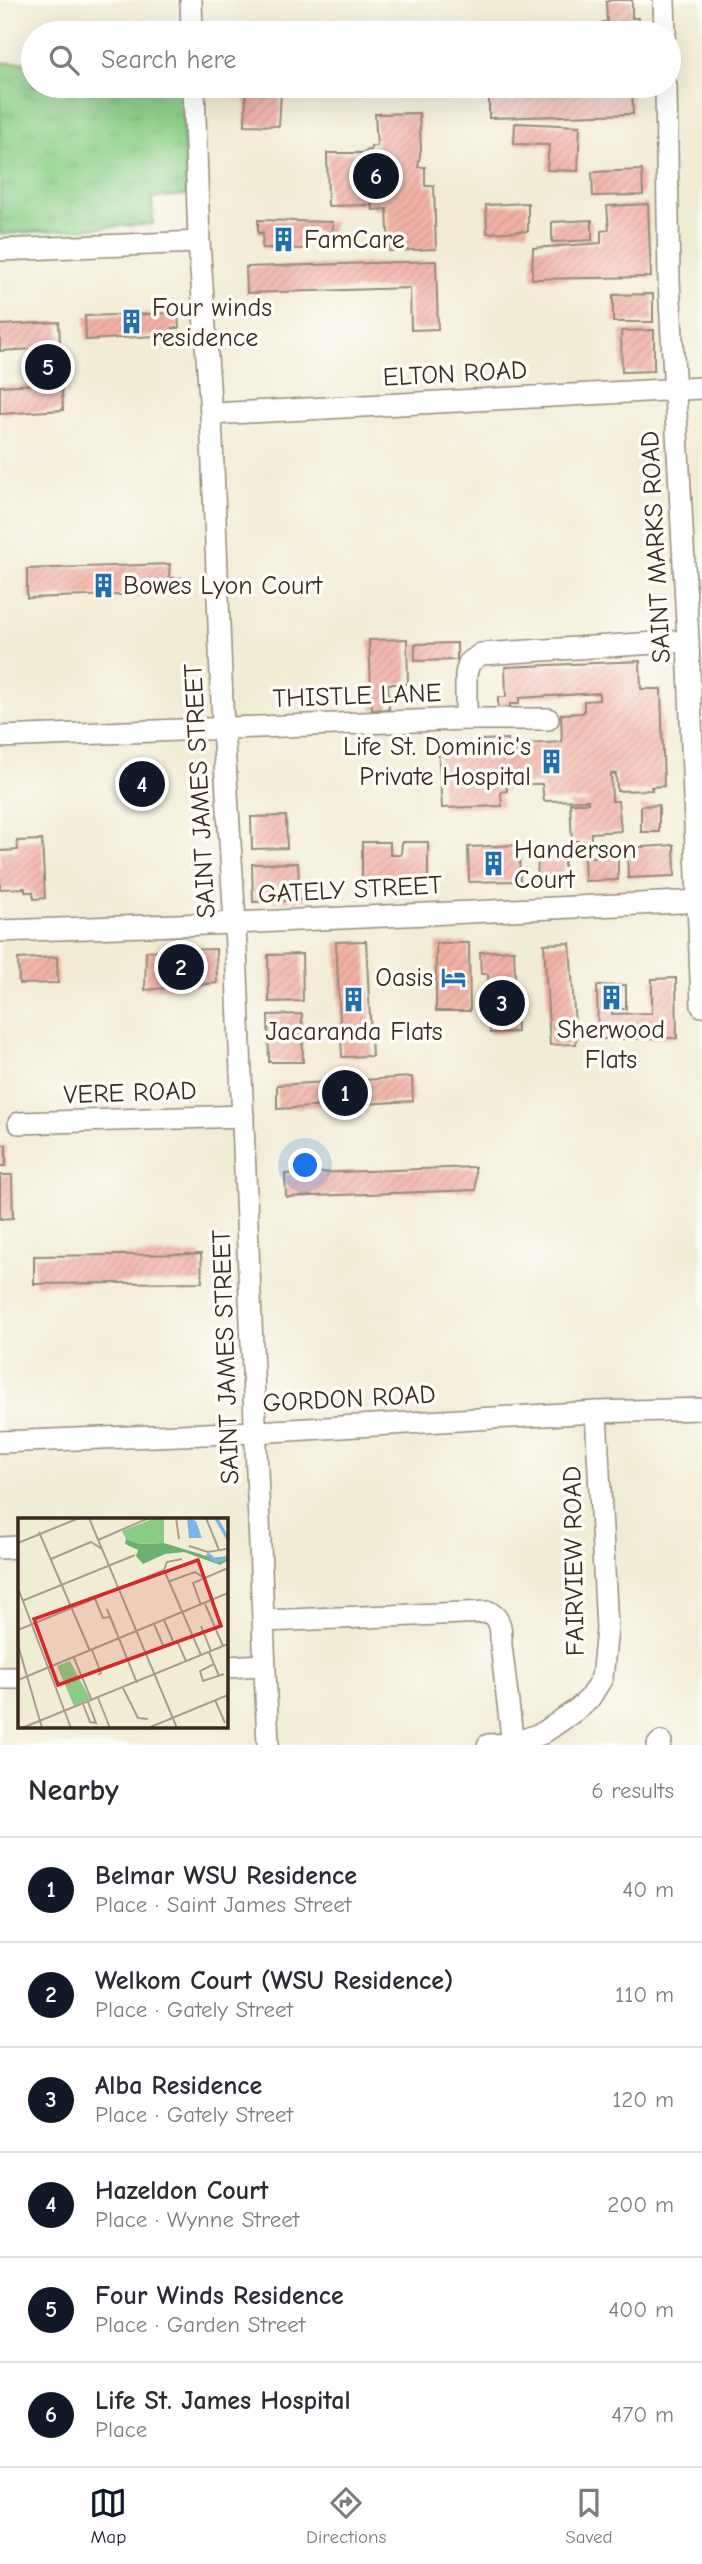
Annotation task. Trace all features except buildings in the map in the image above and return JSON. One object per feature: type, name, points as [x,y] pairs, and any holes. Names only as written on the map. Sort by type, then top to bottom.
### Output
[{"type":"street","points":[[191,0],[192,21]]},
{"type":"street","points":[[664,0],[665,21]]},
{"type":"street","name":"SAINT JAMES STREET","points":[[194,98],[199,242],[211,414],[223,729],[243,1116],[268,1745]]},
{"type":"street","name":"SAINT MARKS ROAD","points":[[666,98],[669,280],[700,901],[702,1006]]},
{"type":"street","points":[[0,250],[199,242]]},
{"type":"street","name":"ELTON ROAD","points":[[211,414],[702,388]]},
{"type":"street","name":"THISTLE LANE","points":[[0,737],[466,719],[466,674],[469,663],[481,654],[688,641]]},
{"type":"street","points":[[466,719],[548,719]]},
{"type":"street","name":"GATELY STREET","points":[[0,931],[700,901]]},
{"type":"street","name":"VERE ROAD","points":[[19,1123],[243,1116]]},
{"type":"street","name":"GORDON ROAD","points":[[0,1442],[702,1409]]},
{"type":"street","name":"FAIRVIEW ROAD","points":[[488,1745],[512,1744],[543,1733],[589,1699],[601,1678],[607,1629],[596,1412]]},
{"type":"street","points":[[0,1548],[18,1547]]},
{"type":"street","points":[[264,1621],[489,1612],[499,1621],[501,1630],[512,1744]]},
{"type":"street","points":[[228,1667],[264,1665]]},
{"type":"street","points":[[0,1678],[18,1678]]},
{"type":"green space","points":[[21,62],[21,98],[182,98],[186,195],[152,198],[153,224],[0,234],[0,63]]},
{"type":"place","name":"Life St. James Hospital","points":[[376,176]]},
{"type":"place","name":"FamCare","points":[[284,239]]},
{"type":"place","name":"Four winds residence","points":[[132,322]]},
{"type":"place","name":"Four Winds Residence","points":[[48,367]]},
{"type":"place","name":"Bowes Lyon Court","points":[[103,585]]},
{"type":"place","name":"Life St. Dominic's Private Hospital","points":[[551,761]]},
{"type":"place","name":"Hazeldon Court","points":[[142,784]]},
{"type":"place","name":"Handerson Court","points":[[494,864]]},
{"type":"place","name":"Welkom Court (WSU Residence)","points":[[181,967]]},
{"type":"place","name":"Oasis","points":[[453,977]]},
{"type":"place","name":"Sherwood Flats","points":[[611,997]]},
{"type":"place","name":"Jacaranda Flats","points":[[354,999]]},
{"type":"place","name":"Alba Residence","points":[[502,1003]]},
{"type":"place","name":"Belmar WSU Residence","points":[[345,1093]]}]
